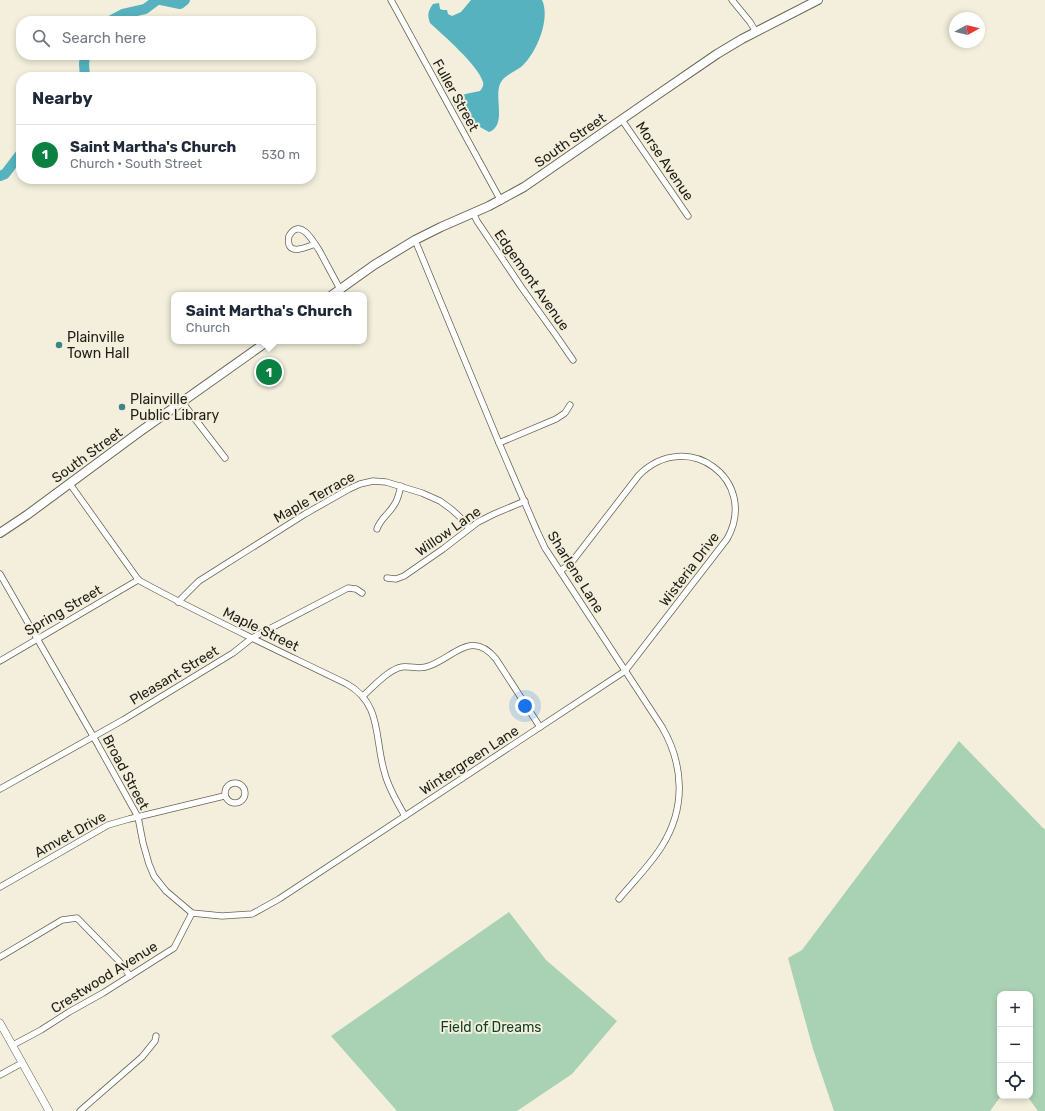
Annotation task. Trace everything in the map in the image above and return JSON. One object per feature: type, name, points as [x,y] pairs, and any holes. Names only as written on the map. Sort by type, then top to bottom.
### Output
[{"type":"main road","name":"South Street","points":[[336,292],[414,240],[501,201],[524,187],[717,54],[818,0]]},
{"type":"main road","name":"South Street","points":[[0,532],[27,515],[264,344]]},
{"type":"street","name":"Fuller Street","points":[[391,0],[501,201]]},
{"type":"street","points":[[732,0],[756,32]]},
{"type":"street","name":"Morse Avenue","points":[[622,120],[688,216]]},
{"type":"street","name":"Edgemont Avenue","points":[[473,213],[476,221],[573,360]]},
{"type":"street","points":[[315,244],[298,250],[293,248],[288,243],[289,236],[294,230],[298,229],[304,231],[315,244],[340,289]]},
{"type":"street","name":"Sharlene Lane","points":[[414,240],[541,540],[654,714],[670,742],[678,766],[680,794],[679,802],[669,833],[663,846],[620,898]]},
{"type":"street","points":[[182,402],[226,458]]},
{"type":"street","points":[[500,443],[556,419],[565,413],[570,405]]},
{"type":"street","name":"Wisteria Drive","points":[[560,571],[572,563],[639,476],[648,467],[658,461],[678,456],[697,458],[709,463],[728,482],[733,494],[735,508],[735,521],[731,533],[625,671]]},
{"type":"street","name":"Maple Terrace","points":[[178,602],[199,581],[298,518],[349,488],[360,484],[373,481],[386,482],[422,493],[445,505],[456,513],[469,528]]},
{"type":"street","name":"Maple Street","points":[[70,484],[138,580],[178,602],[347,684],[358,691],[369,705],[374,718],[380,758],[385,776],[392,793],[405,816]]},
{"type":"street","points":[[377,529],[381,520],[397,501],[401,486]]},
{"type":"street","name":"Willow Lane","points":[[387,578],[396,579],[404,576],[452,543],[469,528],[494,514],[524,501]]},
{"type":"street","name":"Broad Street","points":[[0,574],[138,817],[143,843],[154,876],[166,891],[192,913]]},
{"type":"street","name":"Spring Street","points":[[0,661],[138,580]]},
{"type":"street","name":"Pleasant Street","points":[[0,790],[123,720],[233,653],[252,638],[348,588],[356,589],[362,592]]},
{"type":"street","points":[[363,696],[393,670],[402,667],[417,669],[427,667],[465,647],[477,646],[487,650],[496,659],[540,727]]},
{"type":"street","name":"Wintergreen Lane","points":[[405,816],[625,671]]},
{"type":"street","name":"Amvet Drive","points":[[0,887],[108,825],[224,796]]},
{"type":"street","points":[[192,913],[222,916],[252,914],[279,899],[405,816]]},
{"type":"street","name":"Crestwood Avenue","points":[[13,1045],[42,1030],[69,1012],[102,994],[174,948],[192,913]]},
{"type":"street","points":[[0,957],[62,920],[77,918],[120,961],[130,976]]},
{"type":"street","points":[[0,1023],[49,1111]]},
{"type":"street","points":[[80,1111],[142,1057],[155,1042],[156,1036]]},
{"type":"street","points":[[0,1074],[22,1063]]},
{"type":"green space","points":[[959,741],[1045,830],[1045,1111],[1038,1111],[1029,1099],[1033,1099],[1033,991],[997,991],[997,1099],[999,1099],[990,1111],[834,1111],[813,1049],[788,958],[802,950]]},
{"type":"green space","name":"Field of Dreams","points":[[509,912],[546,960],[617,1021],[572,1074],[517,1111],[397,1111],[331,1036]]},
{"type":"water","points":[[471,0],[542,0],[544,8],[545,17],[543,26],[537,45],[532,54],[521,67],[506,76],[501,81],[498,96],[499,117],[494,129],[489,132],[469,121],[453,102],[458,97],[480,91],[483,87],[483,82],[480,75],[460,51],[430,23],[428,18],[429,11],[433,4],[439,3],[440,9],[447,10],[448,14],[452,16],[461,12]]},
{"type":"waterway","points":[[119,16],[145,9],[157,0]]},
{"type":"waterway","points":[[161,0],[180,4],[185,0]]},
{"type":"waterway","points":[[84,60],[85,72]]},
{"type":"waterway","points":[[0,176],[5,174],[16,160]]},
{"type":"place","name":"Plainville Town Hall","points":[[59,345]]},
{"type":"place","name":"Saint Martha's Church","points":[[269,372]]},
{"type":"place","name":"Plainville Public Library","points":[[122,407]]}]
